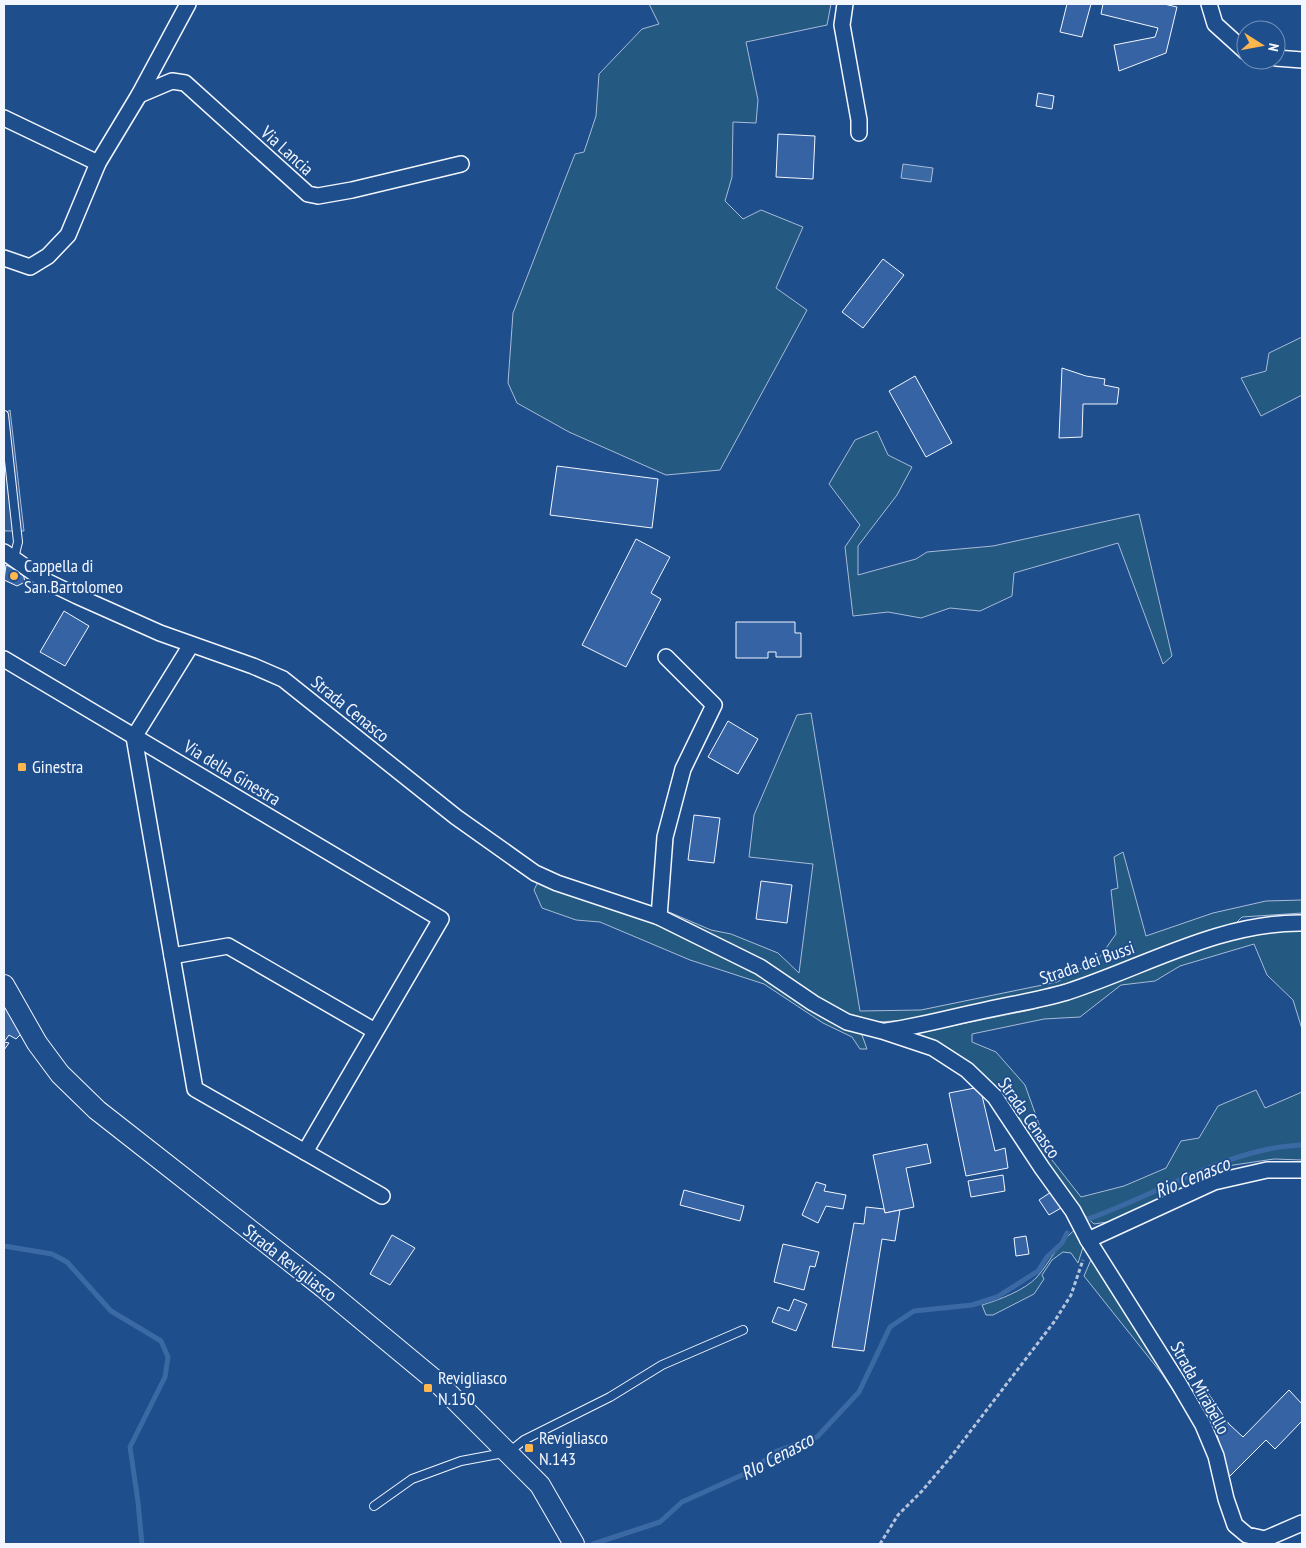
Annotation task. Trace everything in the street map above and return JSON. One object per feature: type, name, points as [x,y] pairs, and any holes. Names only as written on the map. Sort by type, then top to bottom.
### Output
[{"type":"street","points":[[4,258],[30,267],[48,256],[68,235],[98,163],[139,95],[188,4]]},
{"type":"street","points":[[845,4],[842,25],[859,120],[859,132]]},
{"type":"street","points":[[1209,4],[1215,24],[1236,43]]},
{"type":"street","points":[[1286,59],[1302,60]]},
{"type":"street","name":"Via Lancia","points":[[139,95],[172,81],[186,83],[308,194],[318,196],[352,190],[461,164]]},
{"type":"street","points":[[4,118],[98,163]]},
{"type":"street","name":"Strada Cenasco","points":[[9,555],[44,580],[191,646],[253,666],[283,679],[456,817],[535,873],[557,883],[658,917],[760,967],[813,1003],[847,1022],[882,1031],[933,1048],[967,1070],[995,1097],[1073,1212],[1088,1240]]},
{"type":"street","points":[[191,646],[134,736],[194,1089],[382,1196]]},
{"type":"street","points":[[658,917],[665,837],[683,769],[714,705],[666,657]]},
{"type":"street","name":"Via della Ginestra","points":[[4,659],[441,919],[376,1031]]},
{"type":"street","name":"Strada dei Bussi","points":[[882,1031],[926,1025],[988,1009],[1028,1003],[1068,991],[1198,943],[1239,930],[1273,922],[1302,923]]},
{"type":"street","points":[[172,956],[228,946],[376,1031],[305,1152]]},
{"type":"street","name":"Strada Revigliasco","points":[[4,985],[38,1043],[60,1074],[97,1110],[324,1288],[436,1381],[540,1485],[574,1544]]},
{"type":"street","points":[[1088,1240],[1214,1182],[1267,1170],[1302,1170]]},
{"type":"street","name":"Strada Mirabello","points":[[1088,1240],[1204,1425],[1216,1456],[1226,1499],[1235,1525],[1246,1535],[1265,1539],[1302,1523]]},
{"type":"lane","points":[[4,415],[18,542],[9,555]]},
{"type":"lane","points":[[374,1506],[412,1479],[462,1461],[509,1452],[524,1440],[610,1397],[662,1366],[743,1330]]},
{"type":"path","points":[[880,1544],[898,1515],[922,1491],[950,1458],[1054,1322],[1070,1295],[1088,1240]]},
{"type":"shaded area","points":[[649,4],[831,4],[827,25],[746,42],[758,100],[756,123],[733,122],[732,177],[725,201],[743,219],[761,210],[803,227],[776,288],[807,310],[720,470],[666,475],[569,432],[517,403],[508,383],[513,313],[575,154],[584,152],[596,116],[599,74],[642,29],[659,24]]},
{"type":"shaded area","points":[[903,164],[933,168],[931,182],[901,178]]},
{"type":"shaded area","points":[[1302,337],[1302,395],[1261,416],[1241,378],[1266,371],[1269,353]]},
{"type":"shaded area","points":[[10,410],[24,531],[5,531],[4,527],[4,414]]},
{"type":"shaded area","points":[[877,431],[888,455],[912,467],[897,495],[858,546],[858,575],[916,559],[927,552],[993,546],[1139,514],[1172,656],[1163,664],[1118,543],[1014,573],[1012,596],[980,611],[950,608],[921,618],[888,612],[853,616],[845,547],[860,525],[829,484],[855,440]]},
{"type":"shaded area","points":[[811,713],[860,1011],[921,1010],[1057,982],[1099,958],[1116,934],[1111,890],[1118,888],[1114,857],[1123,852],[1146,936],[1213,913],[1266,901],[1302,900],[1302,913],[1242,917],[1236,923],[1029,999],[925,1019],[878,1022],[850,1018],[665,917],[669,912],[711,930],[731,934],[778,953],[799,973],[813,864],[749,857],[754,815],[797,715]]},
{"type":"shaded area","points":[[538,882],[658,923],[759,971],[807,1005],[862,1035],[867,1049],[860,1049],[852,1037],[823,1023],[764,984],[690,960],[600,922],[576,920],[542,908],[534,890]]},
{"type":"shaded area","points":[[1302,929],[1302,1029],[1293,1000],[1267,975],[1254,944],[1180,966],[1155,981],[1121,985],[1080,1017],[1044,1019],[972,1034],[972,1042],[996,1052],[1025,1085],[1052,1160],[1081,1197],[1124,1186],[1166,1168],[1181,1141],[1199,1138],[1218,1106],[1256,1090],[1265,1108],[1302,1092],[1302,1160],[1274,1159],[1227,1166],[1114,1221],[1094,1224],[1081,1212],[1000,1095],[977,1068],[936,1043],[912,1034],[1030,1010],[1066,1000],[1116,978],[1239,936]]},
{"type":"shaded area","points":[[1079,1227],[1085,1241],[1078,1263],[1071,1253],[1063,1252],[1052,1260],[1042,1275],[1044,1279],[1034,1294],[993,1315],[986,1315],[982,1305],[1011,1294],[1032,1282],[1066,1238]]},
{"type":"shaded area","points":[[1093,1255],[1169,1376],[1187,1412],[1162,1374],[1084,1276]]},
{"type":"building","points":[[1067,4],[1091,4],[1082,37],[1060,32]]},
{"type":"building","points":[[1103,4],[1164,4],[1177,7],[1166,53],[1119,71],[1114,45],[1155,37],[1158,28],[1101,14]]},
{"type":"building","points":[[1038,93],[1054,96],[1052,109],[1036,106]]},
{"type":"building","points":[[778,134],[815,136],[813,179],[776,177]]},
{"type":"building","points":[[883,259],[904,275],[863,328],[842,312]]},
{"type":"building","points":[[1062,368],[1086,376],[1105,379],[1104,385],[1119,388],[1117,404],[1083,404],[1082,437],[1059,438]]},
{"type":"building","points":[[915,376],[952,443],[926,457],[889,391]]},
{"type":"building","points":[[557,466],[658,479],[652,528],[550,515]]},
{"type":"building","points":[[636,539],[670,557],[651,593],[661,599],[626,667],[582,645]]},
{"type":"building","name":"Cappella di San Bartolomeo","points":[[6,565],[23,573],[25,582],[17,586],[4,580]]},
{"type":"building","points":[[64,611],[89,626],[65,666],[40,652]]},
{"type":"building","points":[[736,622],[795,622],[795,633],[801,633],[801,657],[776,657],[776,652],[768,652],[768,658],[736,658]]},
{"type":"building","points":[[728,721],[758,739],[738,774],[708,757]]},
{"type":"building","points":[[694,815],[720,818],[714,863],[688,860]]},
{"type":"building","points":[[761,881],[792,885],[787,923],[756,919]]},
{"type":"building","points":[[4,996],[26,1029],[16,1039],[9,1035],[4,1042]]},
{"type":"building","points":[[4,1042],[9,1043],[4,1050]]},
{"type":"building","points":[[980,1087],[995,1151],[1005,1148],[1008,1168],[966,1176],[949,1093]]},
{"type":"building","points":[[927,1144],[931,1163],[906,1168],[914,1207],[885,1213],[873,1155]]},
{"type":"building","points":[[1003,1175],[1005,1191],[971,1197],[968,1181]]},
{"type":"building","points":[[816,1182],[826,1185],[824,1191],[846,1195],[843,1209],[826,1206],[818,1223],[802,1215]]},
{"type":"building","points":[[684,1190],[744,1206],[740,1221],[680,1205]]},
{"type":"building","points":[[1051,1192],[1061,1208],[1049,1215],[1039,1200]]},
{"type":"building","points":[[866,1207],[884,1209],[885,1213],[900,1210],[895,1241],[882,1239],[864,1351],[832,1347],[854,1223],[864,1224]]},
{"type":"building","points":[[392,1235],[415,1248],[390,1285],[370,1274]]},
{"type":"building","points":[[1026,1236],[1029,1254],[1016,1256],[1014,1238]]},
{"type":"building","points":[[783,1244],[819,1252],[815,1267],[810,1266],[804,1290],[774,1282]]},
{"type":"building","points":[[794,1299],[807,1304],[796,1331],[772,1322],[778,1307],[789,1311]]},
{"type":"building","points":[[1206,1390],[1229,1424],[1243,1437],[1289,1390],[1302,1404],[1302,1421],[1275,1449],[1266,1440],[1229,1477],[1217,1435],[1193,1399]]},
{"type":"waterway","name":"Rio Cenasco","points":[[1085,1220],[1247,1154],[1302,1145]]},
{"type":"waterway","name":"RIo Cenasco","points":[[593,1544],[660,1522],[682,1502],[751,1471],[777,1451],[817,1437],[859,1392],[890,1327],[914,1311],[972,1305],[997,1297],[1038,1271],[1047,1257],[1062,1243],[1067,1233]]},
{"type":"waterway","points":[[4,1246],[52,1254],[67,1262],[111,1311],[161,1341],[168,1357],[165,1377],[130,1447],[142,1544]]},
{"type":"place","name":"Cappella di San Bartolomeo","points":[[14,576]]},
{"type":"place","name":"Ginestra","points":[[22,767]]},
{"type":"place","name":"Revigliasco N.150","points":[[428,1388]]},
{"type":"place","name":"Revigliasco N.143","points":[[529,1448]]}]
